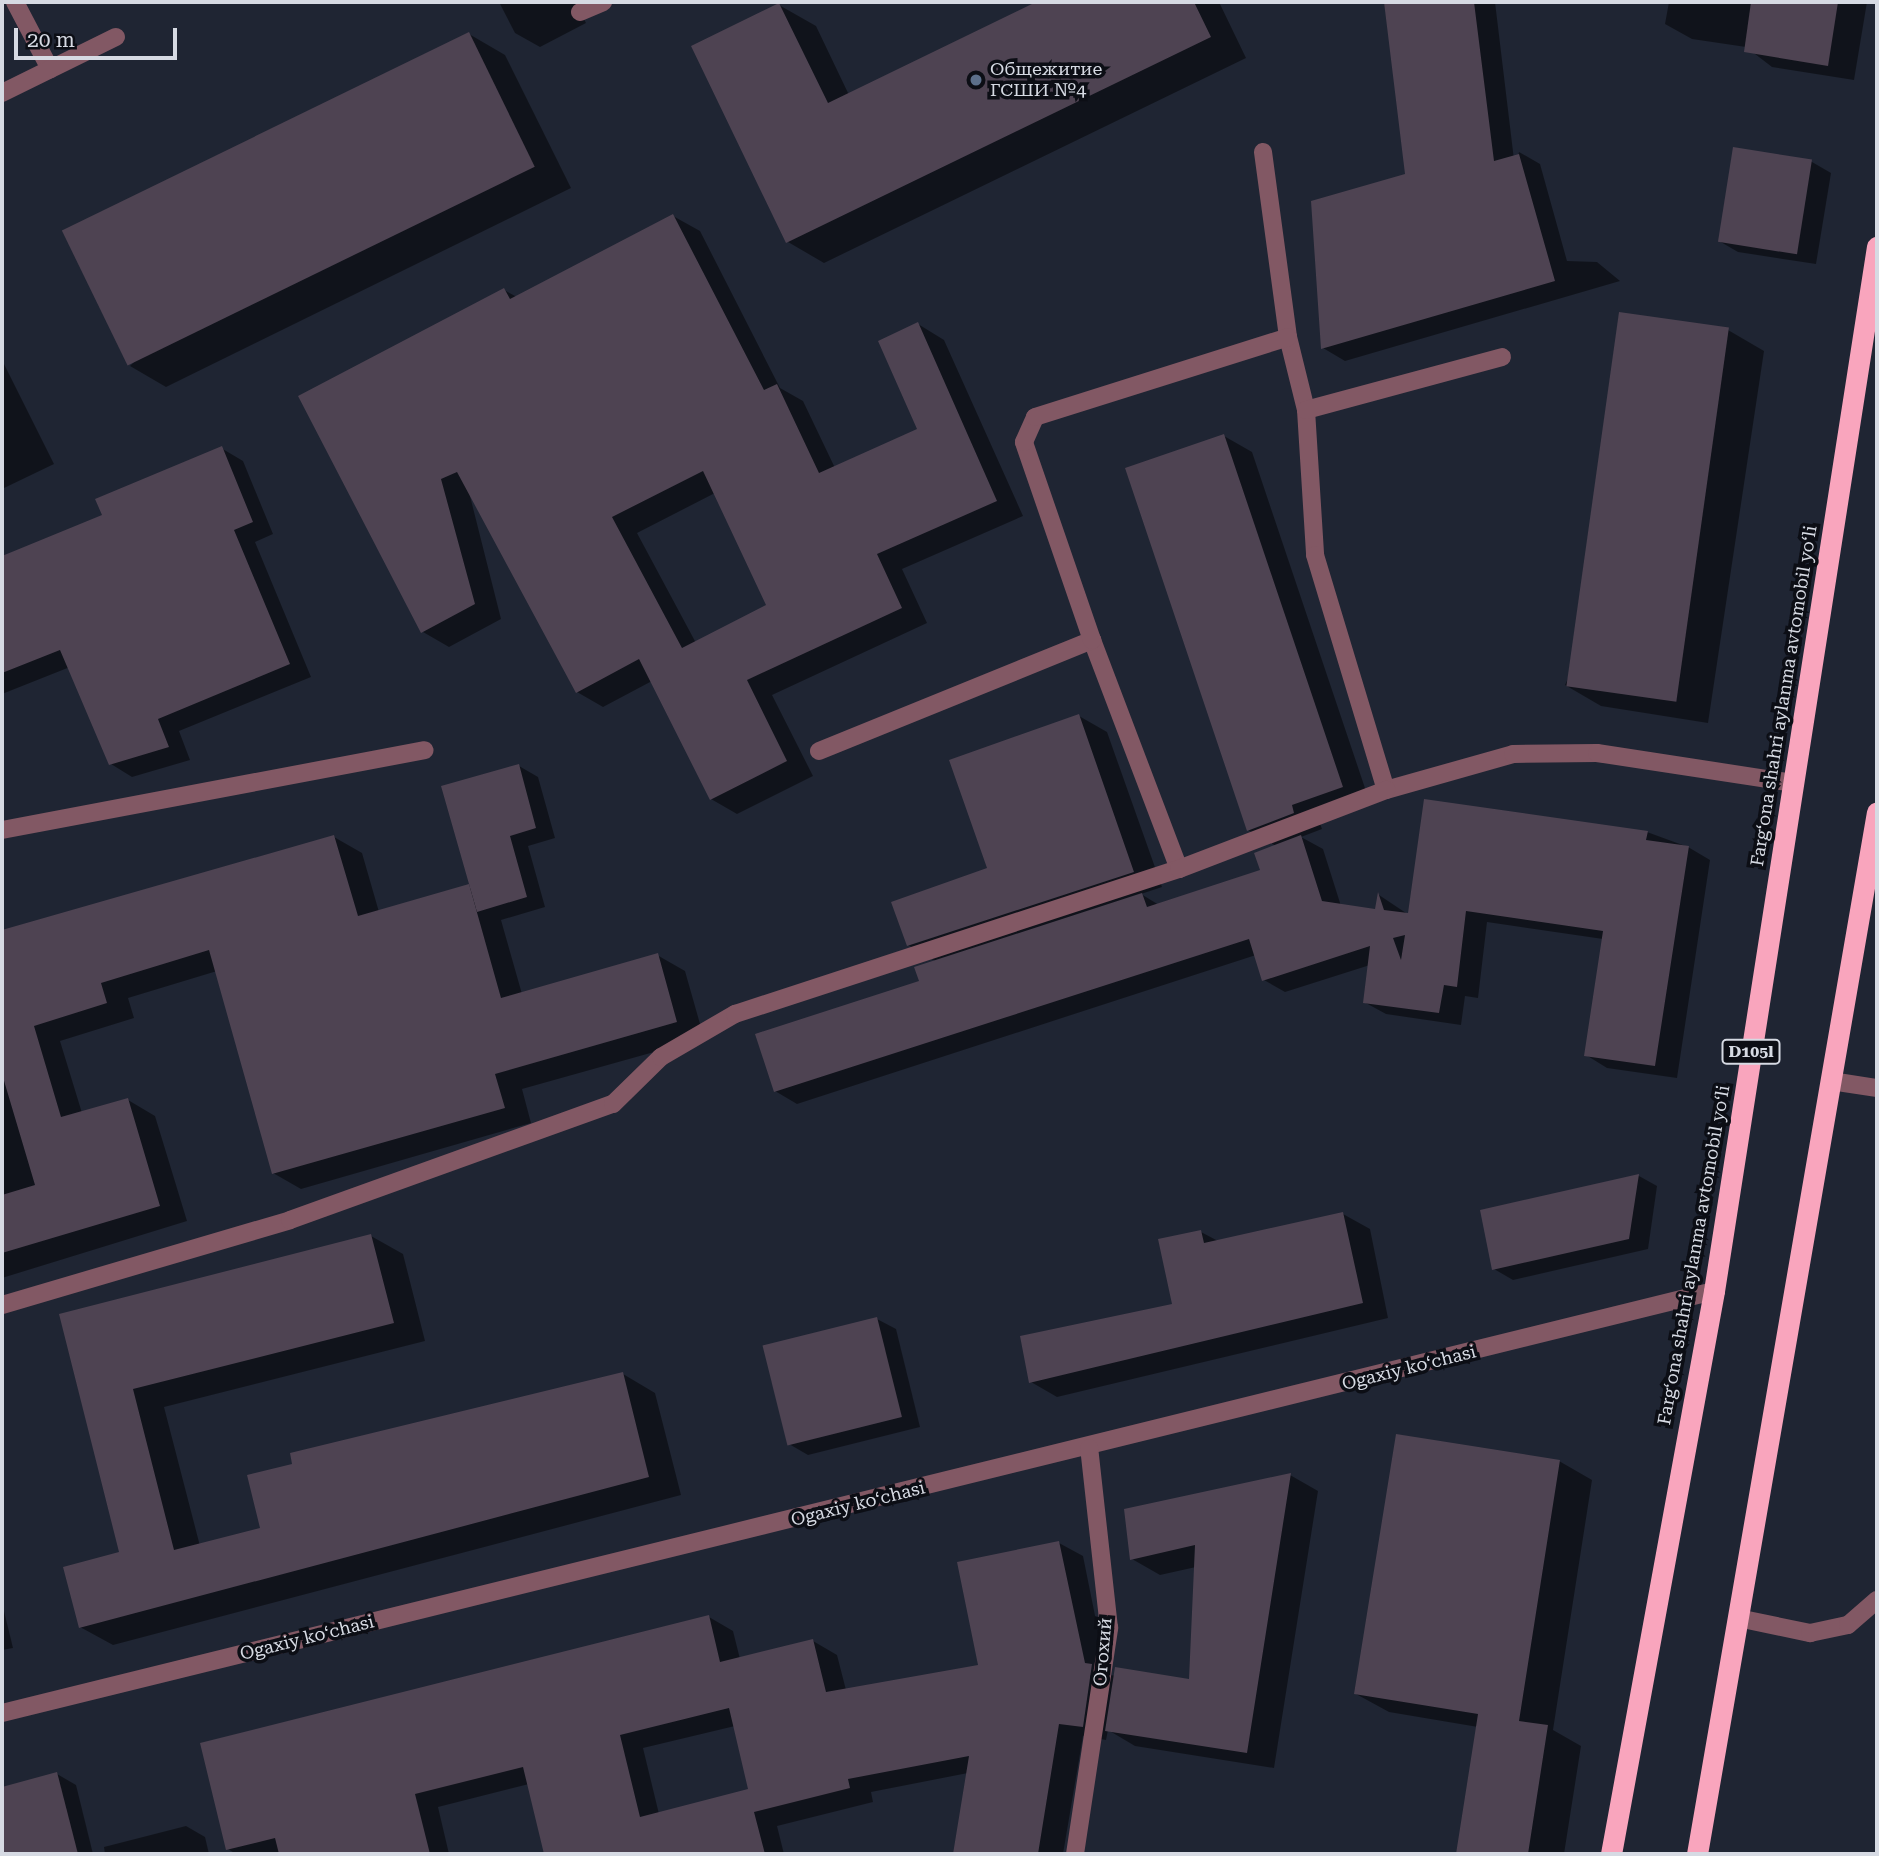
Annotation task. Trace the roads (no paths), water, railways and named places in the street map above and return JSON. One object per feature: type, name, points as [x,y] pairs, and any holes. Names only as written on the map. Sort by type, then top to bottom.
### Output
[{"type":"highway","name":"Fargʻona shahri aylanma avtomobil yoʻli","points":[[1611,1854],[1714,1291],[1877,247]]},
{"type":"highway","points":[[1697,1854],[1877,812]]},
{"type":"street","points":[[15,2],[50,69]]},
{"type":"street","points":[[580,12],[603,2]]},
{"type":"street","points":[[2,93],[116,37]]},
{"type":"street","points":[[1263,152],[1288,337],[1306,410],[1315,555],[1386,790]]},
{"type":"street","points":[[1179,869],[1092,640],[1024,442],[1035,417],[1288,337]]},
{"type":"street","points":[[1306,410],[1502,357]]},
{"type":"street","points":[[819,751],[1092,640]]},
{"type":"street","points":[[2,830],[425,750]]},
{"type":"street","points":[[2,1305],[290,1220],[613,1104],[661,1057],[735,1014],[1179,869],[1386,790],[1513,754],[1597,753],[1793,783]]},
{"type":"street","points":[[1831,1081],[1877,1088]]},
{"type":"street","name":"Ogaxiy koʻchasi","points":[[2,1713],[1089,1448],[1714,1291]]},
{"type":"street","name":"Огохий","points":[[1075,1854],[1109,1628],[1089,1448]]},
{"type":"street","points":[[1738,1618],[1810,1633],[1848,1625],[1877,1600]]},
{"type":"place","name":"Общежитие ГСШИ №4","points":[[976,80]]}]
